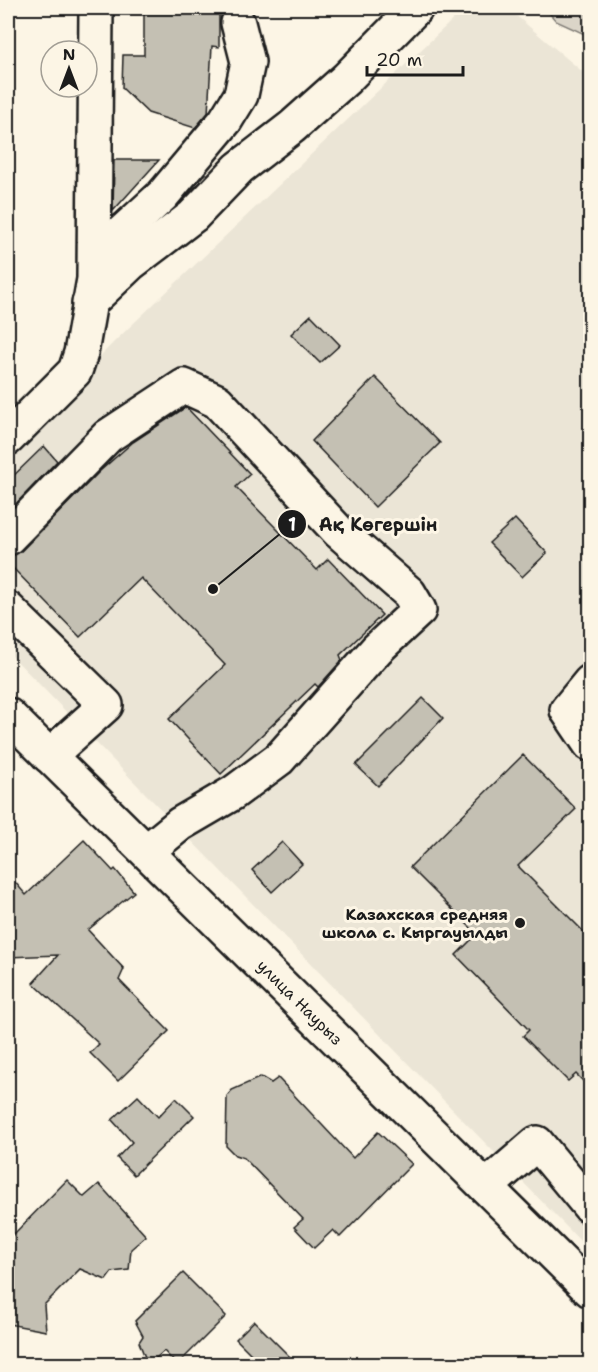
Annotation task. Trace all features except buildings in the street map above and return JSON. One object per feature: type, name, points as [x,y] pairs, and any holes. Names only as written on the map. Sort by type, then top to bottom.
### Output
[{"type":"street","points":[[8,438],[75,371],[81,353],[91,291],[96,8]]},
{"type":"street","points":[[91,291],[193,216],[239,168],[292,127],[346,79],[416,8]]},
{"type":"street","points":[[91,291],[117,237],[163,195],[225,121],[241,95],[248,62],[238,23]]},
{"type":"street","points":[[8,538],[108,436],[184,386],[217,401],[338,531],[410,592],[419,610],[377,649],[279,759],[233,793],[180,824],[147,851]]},
{"type":"street","points":[[8,609],[106,705],[49,756]]},
{"type":"street","points":[[591,682],[567,710],[591,744]]},
{"type":"street","name":"улица Наурыз","points":[[8,715],[591,1290]]},
{"type":"street","points":[[486,1187],[537,1143],[591,1207]]},
{"type":"shaded area","points":[[465,8],[507,8],[590,78],[590,1251],[8,652],[8,449],[116,340]]},
{"type":"shaded area","points":[[545,8],[590,8],[590,39],[587,35],[556,21]]},
{"type":"place","name":"Ақ Көгершін","points":[[213,589]]},
{"type":"place","name":"Казахская средняя школа с. Кыргауылды","points":[[520,923]]}]
